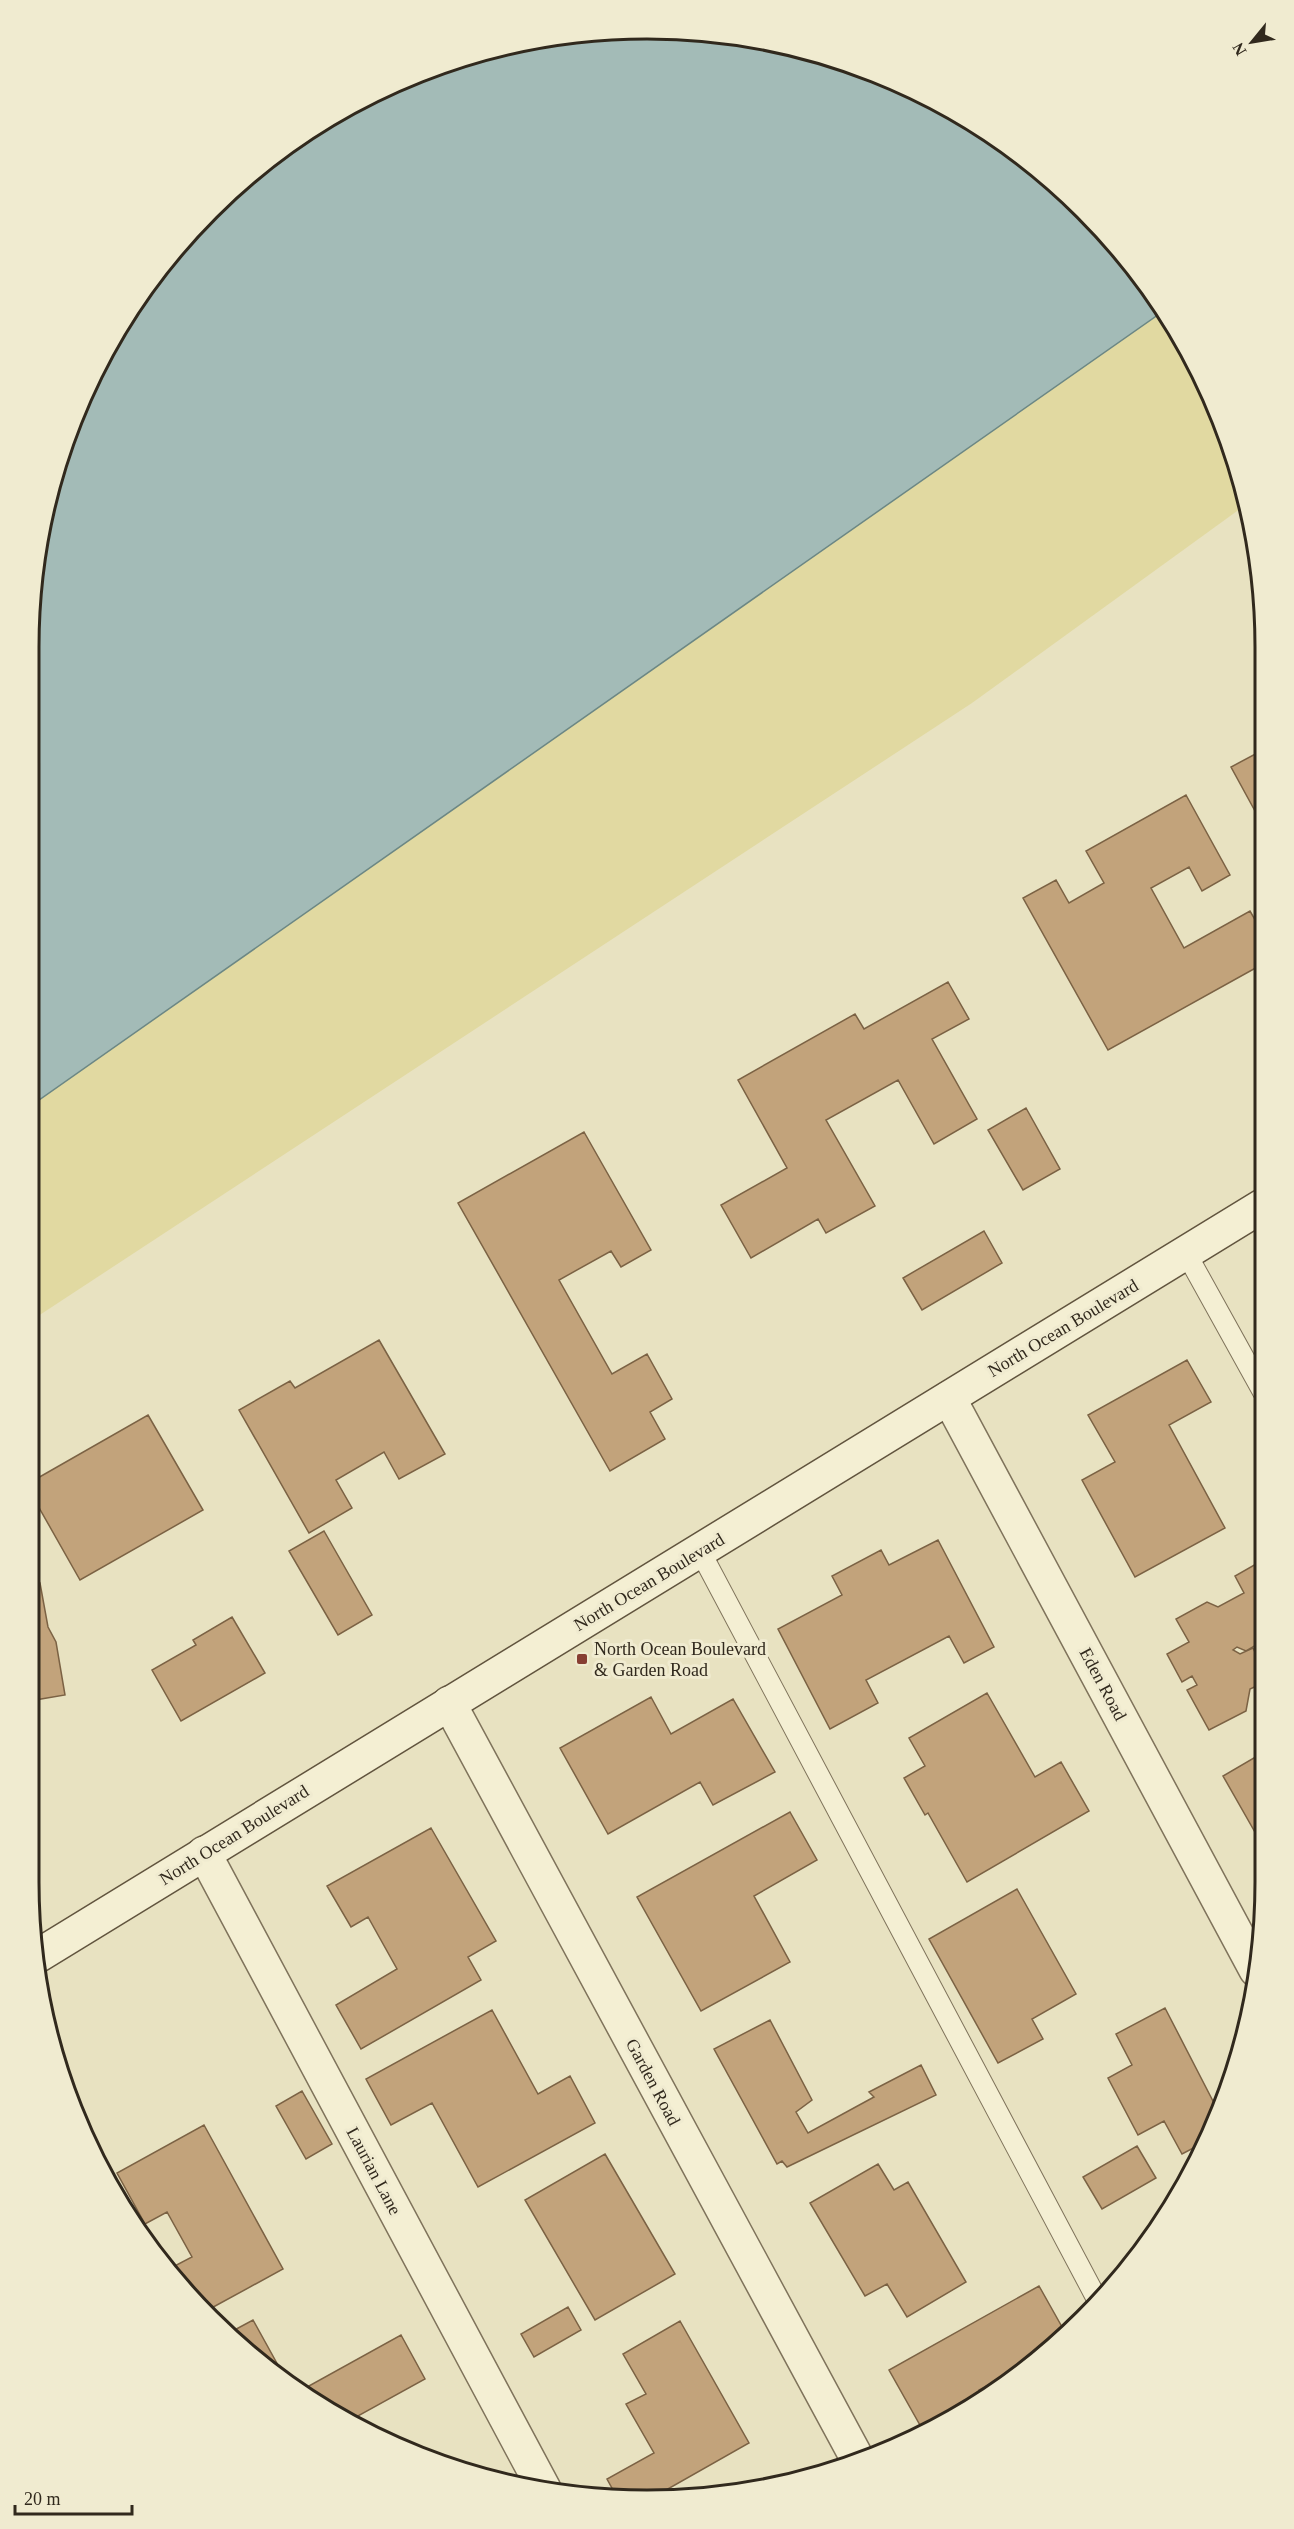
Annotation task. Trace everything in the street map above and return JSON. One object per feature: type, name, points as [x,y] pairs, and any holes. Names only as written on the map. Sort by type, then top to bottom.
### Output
[{"type":"street","name":"North Ocean Boulevard","points":[[43,1953],[1255,1210]]},
{"type":"street","name":"Eden Road","points":[[949,1398],[1250,1959]]},
{"type":"street","name":"Garden Road","points":[[449,1703],[854,2453]]},
{"type":"street","name":"Laurian Lane","points":[[204,1853],[539,2480]]},
{"type":"lane","points":[[1186,1253],[1255,1378]]},
{"type":"lane","points":[[700,1551],[1094,2294]]},
{"type":"sand","points":[[1157,315],[1174,343],[1209,414],[1223,452],[1239,510],[972,703],[39,1315],[39,1100]]},
{"type":"water","points":[[647,39],[687,40],[766,51],[842,71],[880,85],[951,120],[985,141],[1048,190],[1077,217],[1104,246],[1157,315],[39,1100],[40,607],[44,568],[60,490],[85,414],[120,343],[141,309],[190,246],[217,217],[246,190],[309,141],[343,120],[414,85],[452,71],[528,51],[607,40]]},
{"type":"building","points":[[1255,754],[1255,811],[1231,767]]},
{"type":"building","points":[[1186,795],[1230,875],[1202,891],[1189,867],[1151,888],[1184,948],[1250,911],[1255,920],[1255,968],[1108,1050],[1023,898],[1056,880],[1069,903],[1104,883],[1086,851]]},
{"type":"building","points":[[948,982],[969,1019],[932,1039],[977,1119],[934,1144],[898,1080],[826,1120],[875,1206],[826,1233],[818,1219],[751,1258],[721,1205],[787,1168],[738,1080],[855,1014],[864,1029]]},
{"type":"building","points":[[1026,1108],[1060,1169],[1023,1190],[988,1130]]},
{"type":"building","points":[[584,1132],[651,1250],[621,1267],[611,1251],[559,1280],[612,1374],[647,1354],[672,1399],[650,1412],[665,1439],[610,1471],[458,1203]]},
{"type":"building","points":[[984,1231],[1002,1263],[922,1310],[903,1278]]},
{"type":"building","points":[[379,1340],[445,1454],[399,1479],[384,1452],[336,1480],[352,1508],[309,1533],[239,1410],[290,1381],[295,1388]]},
{"type":"building","points":[[1187,1360],[1211,1402],[1169,1425],[1225,1528],[1135,1577],[1082,1480],[1115,1462],[1088,1415]]},
{"type":"building","points":[[148,1415],[203,1510],[80,1580],[39,1508],[39,1477]]},
{"type":"building","points":[[324,1531],[372,1615],[338,1635],[289,1551]]},
{"type":"building","points":[[938,1540],[994,1647],[964,1663],[949,1636],[866,1680],[878,1703],[830,1729],[778,1629],[842,1595],[832,1576],[881,1550],[889,1565]]},
{"type":"building","points":[[1255,1565],[1255,1646],[1246,1651],[1237,1647],[1233,1650],[1240,1654],[1253,1648],[1255,1687],[1250,1689],[1246,1711],[1209,1730],[1187,1690],[1197,1685],[1192,1676],[1182,1682],[1167,1654],[1189,1642],[1176,1619],[1207,1602],[1218,1607],[1244,1593],[1235,1576]]},
{"type":"building","points":[[39,1581],[48,1627],[56,1642],[65,1695],[39,1699]]},
{"type":"building","points":[[232,1617],[265,1673],[181,1721],[152,1670],[196,1645],[193,1640]]},
{"type":"building","points":[[987,1693],[1035,1777],[1061,1762],[1089,1811],[967,1882],[928,1813],[925,1815],[904,1778],[925,1766],[909,1738]]},
{"type":"building","points":[[651,1697],[671,1734],[733,1699],[775,1772],[713,1805],[700,1782],[608,1834],[560,1748]]},
{"type":"building","points":[[1255,1757],[1255,1832],[1223,1776]]},
{"type":"building","points":[[790,1812],[817,1860],[754,1896],[790,1962],[701,2011],[637,1897]]},
{"type":"building","points":[[431,1828],[496,1941],[468,1957],[481,1980],[361,2049],[336,2005],[397,1969],[368,1917],[351,1927],[327,1886]]},
{"type":"building","points":[[1017,1889],[1076,1994],[1032,2019],[1043,2039],[998,2063],[929,1939]]},
{"type":"building","points":[[1165,2008],[1214,2102],[1193,2148],[1182,2154],[1164,2121],[1138,2135],[1108,2078],[1132,2065],[1116,2034]]},
{"type":"building","points":[[492,2010],[538,2094],[570,2076],[595,2123],[478,2187],[432,2103],[391,2125],[366,2079]]},
{"type":"building","points":[[770,2020],[812,2100],[796,2112],[808,2133],[874,2097],[869,2092],[921,2065],[936,2095],[787,2167],[782,2161],[777,2164],[714,2049]]},
{"type":"building","points":[[302,2091],[332,2144],[306,2159],[276,2106]]},
{"type":"building","points":[[204,2125],[283,2269],[213,2307],[176,2265],[192,2257],[167,2212],[145,2224],[117,2173]]},
{"type":"building","points":[[1137,2146],[1156,2178],[1102,2209],[1083,2177]]},
{"type":"building","points":[[605,2154],[675,2274],[595,2320],[525,2200]]},
{"type":"building","points":[[878,2164],[894,2190],[908,2182],[966,2282],[907,2317],[887,2284],[865,2296],[810,2203]]},
{"type":"building","points":[[1039,2286],[1062,2326],[992,2383],[951,2409],[920,2425],[889,2370]]},
{"type":"building","points":[[568,2307],[581,2330],[534,2357],[521,2334]]},
{"type":"building","points":[[253,2320],[278,2364],[246,2339],[236,2329]]},
{"type":"building","points":[[680,2321],[749,2443],[667,2490],[613,2489],[607,2479],[654,2453],[626,2404],[646,2394],[623,2354]]},
{"type":"building","points":[[401,2335],[425,2379],[357,2416],[307,2387]]},
{"type":"place","name":"North Ocean Boulevard & Garden Road","points":[[582,1659]]}]
